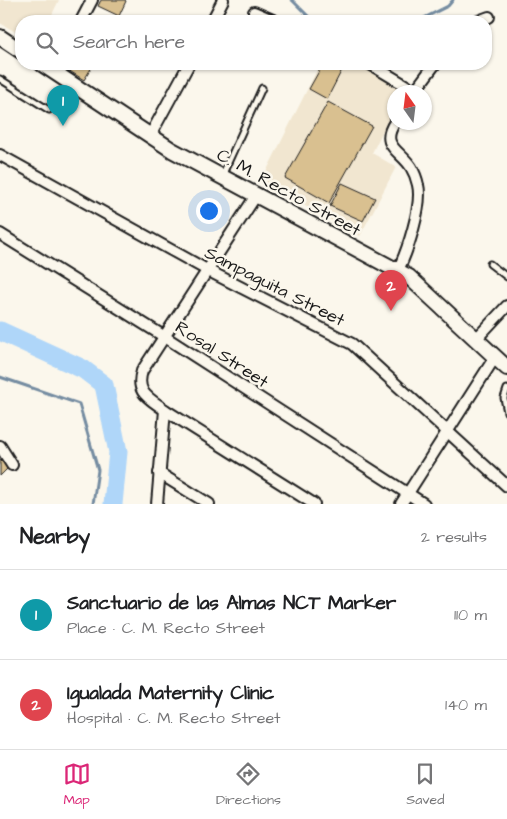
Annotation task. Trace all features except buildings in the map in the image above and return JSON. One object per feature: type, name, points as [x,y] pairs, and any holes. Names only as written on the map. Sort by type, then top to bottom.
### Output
[{"type":"main road","points":[[0,37],[15,46]]},
{"type":"main road","name":"C. M. Recto Street","points":[[59,70],[172,150],[255,197],[408,277],[477,338],[507,368]]},
{"type":"street","points":[[84,15],[92,0]]},
{"type":"street","points":[[215,15],[223,0]]},
{"type":"street","points":[[254,12],[261,15]]},
{"type":"street","points":[[151,134],[186,70]]},
{"type":"street","points":[[381,70],[404,85]]},
{"type":"street","points":[[420,85],[431,70]]},
{"type":"street","points":[[389,130],[389,141],[412,167],[419,187],[417,206],[405,256],[397,272]]},
{"type":"street","name":"Sampaguita Street","points":[[0,155],[207,270],[352,344],[507,486]]},
{"type":"street","points":[[255,197],[142,371],[139,382],[143,392],[165,410],[314,504]]},
{"type":"street","name":"Rosal Street","points":[[0,234],[165,337],[424,504]]},
{"type":"street","points":[[477,338],[507,306]]},
{"type":"street","points":[[401,504],[495,357]]},
{"type":"street","points":[[157,504],[165,410]]},
{"type":"street","points":[[0,446],[12,465]]},
{"type":"street","points":[[159,473],[209,504]]},
{"type":"lane","points":[[0,79],[49,110]]},
{"type":"lane","points":[[221,177],[262,88]]},
{"type":"lane","points":[[490,264],[507,277]]},
{"type":"lane","points":[[507,389],[504,398],[507,412]]},
{"type":"shaded area","points":[[0,0],[59,0],[52,15],[15,15],[15,32],[0,23]]},
{"type":"shaded area","points":[[317,70],[368,70],[396,85],[387,85],[387,122],[372,153],[396,167],[360,236],[261,182]]},
{"type":"waterway","points":[[292,0],[307,15]]},
{"type":"waterway","points":[[430,15],[448,6],[453,0]]},
{"type":"waterway","points":[[0,331],[83,369],[104,385],[118,452],[113,504]]},
{"type":"waterway","points":[[0,377],[79,404],[98,470],[93,504]]},
{"type":"place","name":"Sanctuario de las Almas NCT Marker","points":[[63,126]]},
{"type":"place","name":"Igualada Maternity Clinic","points":[[391,311]]}]
